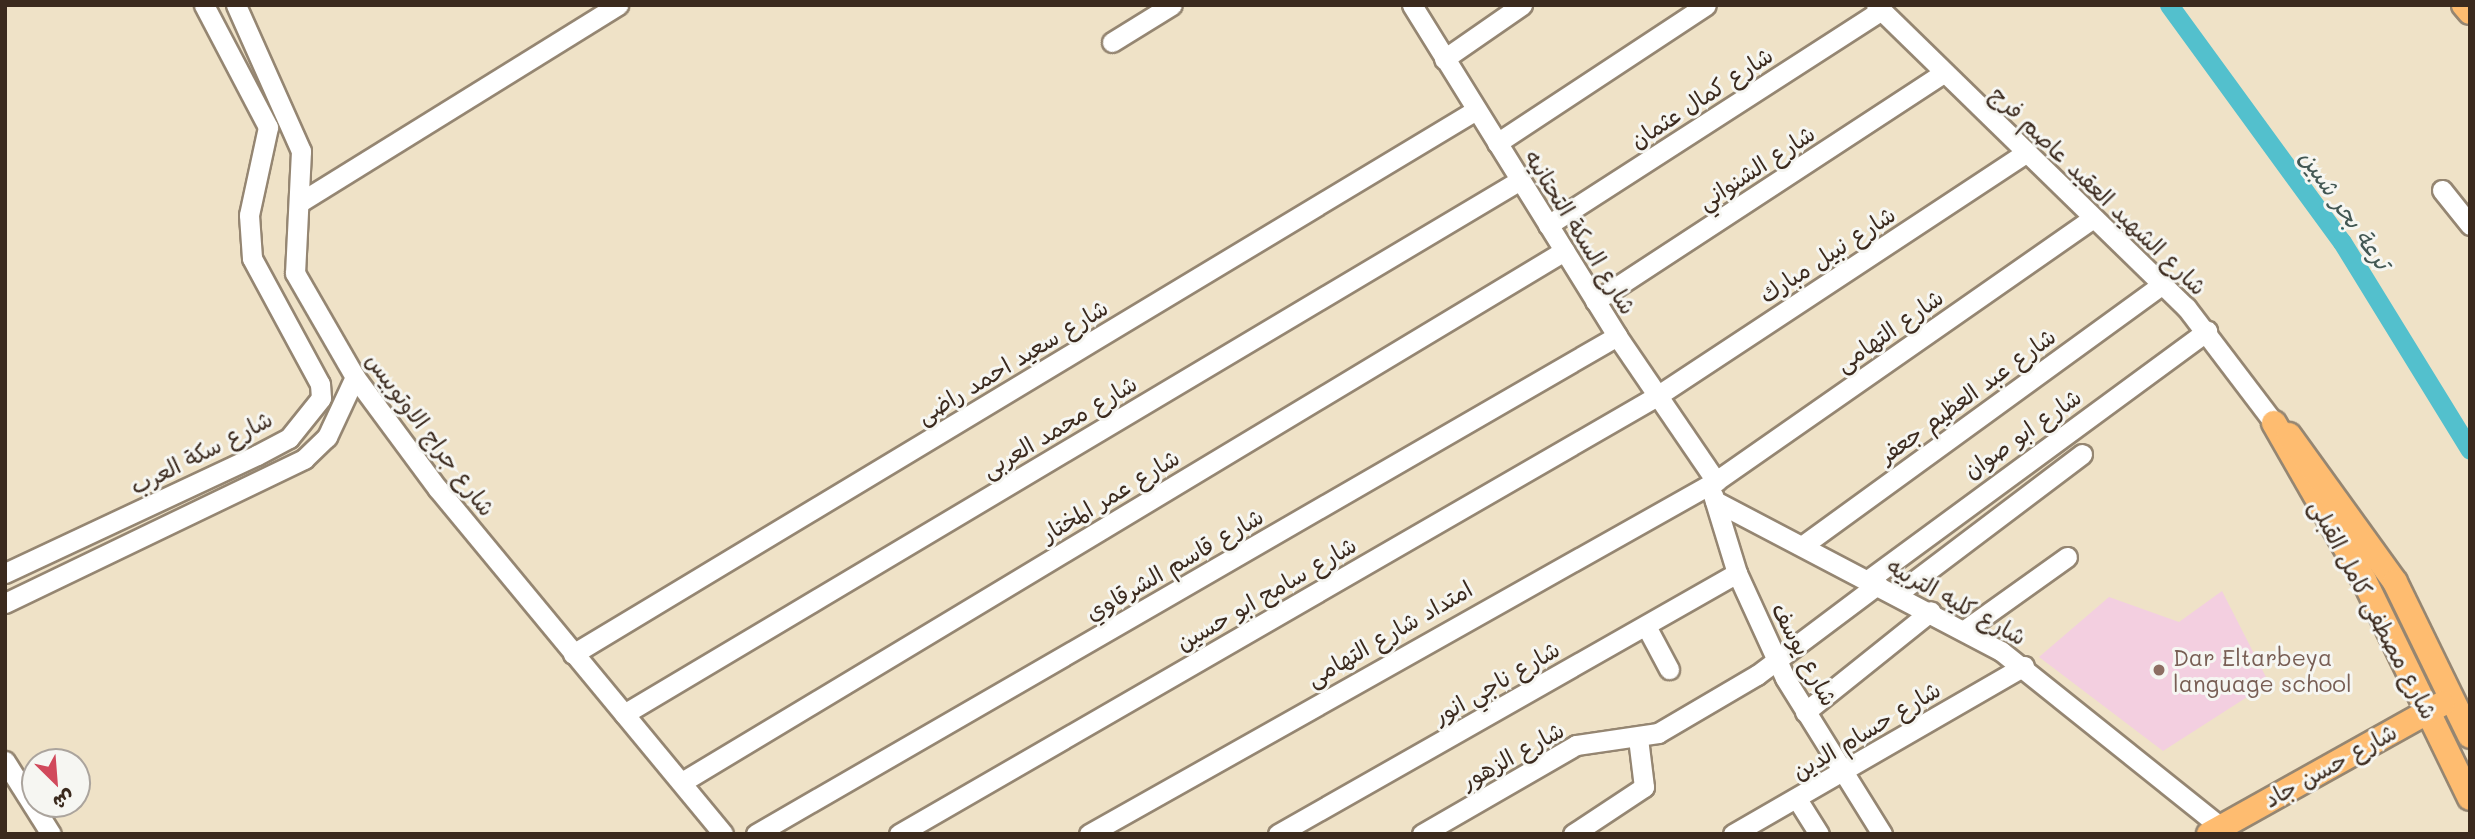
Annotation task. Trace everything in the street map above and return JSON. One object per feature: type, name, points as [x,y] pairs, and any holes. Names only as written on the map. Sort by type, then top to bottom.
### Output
[{"type":"main road","points":[[2464,5],[2470,12]]},
{"type":"main road","points":[[2274,423],[2308,454],[2363,531],[2470,736]]},
{"type":"main road","name":"شارع مصطفى كامل القبلى","points":[[2274,423],[2430,710],[2470,798]]},
{"type":"main road","name":"شارع حسن جاد","points":[[2215,830],[2452,700]]},
{"type":"street","name":"شارع سكة العرب","points":[[5,573],[289,438],[321,398],[320,384],[251,257],[249,215],[268,127],[204,5]]},
{"type":"street","name":"شارع جراج الاوتوبيس","points":[[236,5],[297,136],[302,201],[292,247],[295,272],[355,377],[573,654],[723,834]]},
{"type":"street","points":[[302,201],[618,5]]},
{"type":"street","points":[[1112,42],[1172,5]]},
{"type":"street","points":[[1444,59],[1522,5]]},
{"type":"street","points":[[1497,143],[1706,5]]},
{"type":"street","name":"شارع الشهيد العقيد عاصم فرج","points":[[1878,8],[2090,220],[2163,284],[2207,331],[2274,423]]},
{"type":"street","name":"شارع كمال عثمان","points":[[1548,225],[1878,8]]},
{"type":"street","name":"شارع السكة التحتانيه","points":[[1421,9],[1444,59],[1714,489]]},
{"type":"street","name":"شارع الشنواني","points":[[1595,301],[1944,74]]},
{"type":"street","name":"شارع سعيد احمد راضى","points":[[573,654],[1476,110]]},
{"type":"street","name":"شارع نبيل مبارك","points":[[1657,396],[2024,154]]},
{"type":"street","name":"شارع محمد العربى","points":[[624,714],[1520,180]]},
{"type":"street","points":[[2442,190],[2470,225]]},
{"type":"street","name":"شارع التهامى","points":[[1714,489],[2090,220]]},
{"type":"street","name":"شارع عمر المختار","points":[[682,782],[1564,251]]},
{"type":"street","name":"شارع عبد العظيم جعفر","points":[[1802,546],[2163,284]]},
{"type":"street","name":"شارع ابو صوان","points":[[1777,659],[1873,582],[2207,331]]},
{"type":"street","name":"شارع قاسم الشرقاوي","points":[[756,834],[1617,336]]},
{"type":"street","points":[[5,603],[304,459],[327,437],[355,377]]},
{"type":"street","name":"شارع سامح ابو حسين","points":[[899,834],[1657,396]]},
{"type":"street","points":[[1896,594],[2082,454]]},
{"type":"street","name":"شارع كليه التربيه","points":[[1714,489],[1802,546],[1966,629],[2024,666],[2215,830]]},
{"type":"street","name":"شارع يوسف","points":[[1714,489],[1737,573],[1777,659],[1805,712],[1846,770],[1882,834]]},
{"type":"street","name":"امتداد شارع التهامى","points":[[1089,834],[1714,489]]},
{"type":"street","points":[[1966,629],[2067,557]]},
{"type":"street","name":"شارع ناجي انور","points":[[1278,834],[1737,573]]},
{"type":"street","points":[[1805,712],[1931,611]]},
{"type":"street","points":[[1646,626],[1669,669]]},
{"type":"street","name":"شارع الزهور","points":[[1422,834],[1576,745],[1658,733],[1777,659]]},
{"type":"street","name":"شارع حسام الدين","points":[[1733,834],[2024,666]]},
{"type":"street","points":[[1573,834],[1644,787],[1638,738]]},
{"type":"street","points":[[5,761],[51,834]]},
{"type":"street","points":[[1797,799],[1819,834]]},
{"type":"shaded area","name":"Dar Eltarbeya language school","points":[[2222,591],[2269,683],[2163,751],[2039,657],[2109,597],[2179,622]]},
{"type":"waterway","name":"ترعة بحر شبين","points":[[2169,5],[2342,242],[2470,450]]},
{"type":"place","name":"Dar Eltarbeya language school","points":[[2159,670]]}]
